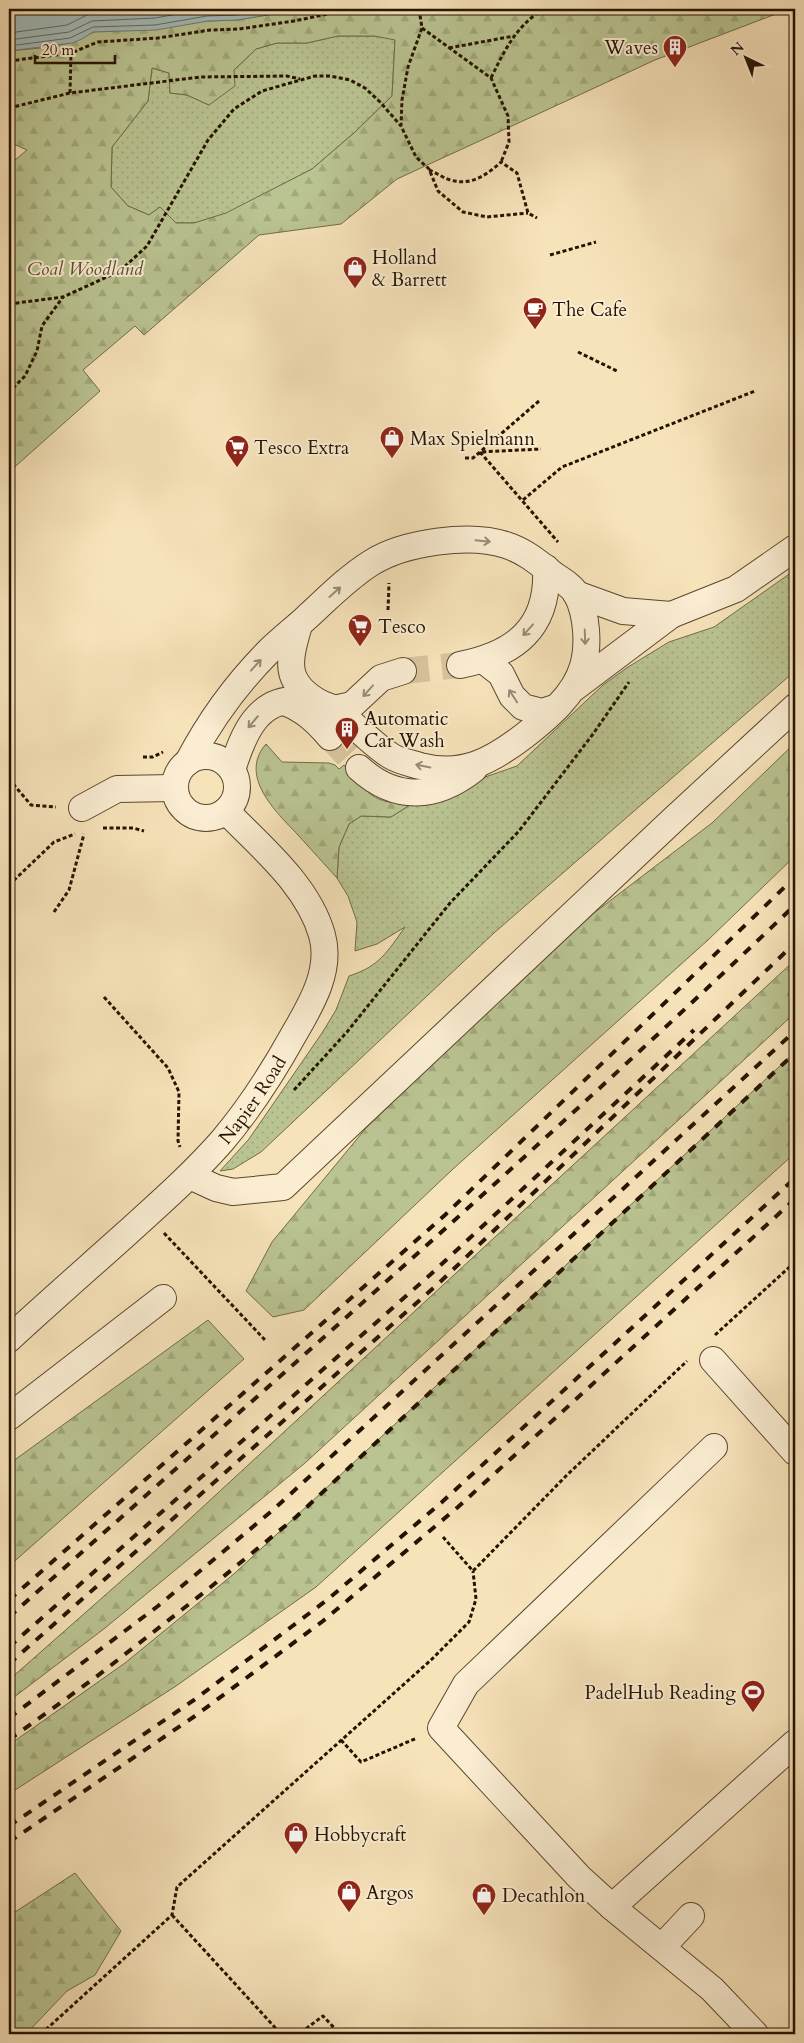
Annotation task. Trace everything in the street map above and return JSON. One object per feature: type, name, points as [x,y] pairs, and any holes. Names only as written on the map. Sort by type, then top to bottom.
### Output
[{"type":"street","points":[[188,762],[206,728],[225,701],[271,649],[353,576],[373,561],[399,550],[462,539],[504,544],[522,551],[546,568],[576,594],[623,611],[671,615]]},
{"type":"street","points":[[359,768],[378,783],[401,792],[432,791],[447,786],[463,777],[478,765],[502,752],[529,732],[574,688],[671,615],[736,589],[795,548]]},
{"type":"street","points":[[546,568],[547,589],[542,611],[533,625],[504,651],[472,663],[501,674],[512,696],[524,707],[542,712],[555,708]]},
{"type":"street","points":[[574,688],[583,665],[586,641],[584,619],[576,594]]},
{"type":"street","points":[[299,624],[292,650],[292,672],[297,685],[306,695],[327,706],[392,757],[426,767],[454,770],[478,765]]},
{"type":"street","points":[[232,770],[216,758],[207,756],[197,757],[188,762],[180,769],[174,788],[180,804],[193,816],[210,818],[226,811],[236,796],[237,787],[232,770],[243,736],[250,724],[270,707],[294,700],[327,706],[352,706],[381,678],[403,671]]},
{"type":"street","points":[[282,702],[308,714],[330,737]]},
{"type":"street","points":[[190,1176],[216,1188],[233,1192],[283,1187],[795,707]]},
{"type":"street","points":[[88,819],[117,789],[174,788]]},
{"type":"street","name":"Napier Road","points":[[9,1339],[190,1176],[222,1141],[248,1109],[283,1054],[305,1016],[321,981],[324,959],[323,937],[315,916],[304,897],[282,870],[226,811]]},
{"type":"street","points":[[9,1417],[163,1298]]},
{"type":"street","points":[[711,1350],[795,1452]]},
{"type":"street","points":[[714,1447],[466,1684],[441,1728],[579,1877],[612,1907],[712,1989],[754,2034]]},
{"type":"street","points":[[612,1907],[795,1743]]},
{"type":"street","points":[[662,1947],[691,1916]]},
{"type":"path","points":[[9,61],[71,53],[98,42],[158,38],[210,30],[240,29],[294,21],[352,9]]},
{"type":"path","points":[[401,126],[402,100],[408,67],[422,28],[418,9]]},
{"type":"path","points":[[492,78],[506,46],[529,19],[543,9]]},
{"type":"path","points":[[422,28],[492,78],[508,116],[509,142],[501,162],[487,174],[470,181],[455,181],[429,170]]},
{"type":"path","points":[[448,48],[515,36]]},
{"type":"path","points":[[70,93],[71,53]]},
{"type":"path","points":[[9,108],[70,93],[200,77],[287,76],[301,79]]},
{"type":"path","points":[[9,304],[63,297],[120,271],[147,246],[208,140],[234,109],[262,91],[301,79],[330,76],[350,80],[365,88],[401,126],[416,157],[429,170],[438,191],[463,212],[487,217],[528,213],[537,218]]},
{"type":"path","points":[[501,162],[517,173],[528,213]]},
{"type":"path","points":[[550,255],[596,242]]},
{"type":"path","points":[[9,420],[12,389],[25,376],[37,351],[42,326],[63,297]]},
{"type":"path","points":[[578,352],[618,371]]},
{"type":"path","points":[[523,500],[562,468],[755,391]]},
{"type":"path","points":[[465,458],[473,458],[539,401]]},
{"type":"path","points":[[480,452],[541,449]]},
{"type":"path","points":[[480,452],[564,549]]},
{"type":"path","points":[[291,1094],[347,1032],[450,903],[519,831],[593,734],[632,677]]},
{"type":"path","points":[[9,779],[31,805],[88,819],[102,828],[133,828],[144,832]]},
{"type":"path","points":[[9,885],[54,842],[85,832],[69,890],[54,912]]},
{"type":"path","points":[[104,997],[168,1068],[179,1092],[178,1141],[190,1176]]},
{"type":"path","points":[[147,1215],[265,1340]]},
{"type":"path","points":[[711,1350],[795,1262]]},
{"type":"path","points":[[473,1571],[566,1476],[688,1360]]},
{"type":"path","points":[[41,2034],[172,1915],[177,1887],[431,1660],[468,1622],[476,1599],[473,1571],[443,1537]]},
{"type":"path","points":[[341,1740],[361,1762],[441,1728]]},
{"type":"path","points":[[172,1915],[281,2034],[303,2031],[324,2016],[340,2034]]},
{"type":"green space","name":"Coal Woodland","points":[[304,9],[789,9],[655,60],[397,179],[341,224],[259,235],[144,335],[135,326],[83,370],[100,391],[9,472],[9,165],[27,150],[9,142],[9,51],[63,44],[93,32],[237,20]],"holes":[[[338,36],[374,36],[395,40],[392,96],[354,133],[312,169],[226,213],[194,223],[176,223],[160,207],[149,215],[128,206],[111,187],[112,147],[148,101],[152,68],[169,73],[170,93],[187,95],[209,105],[235,86],[234,70],[256,49],[277,43],[307,43]]]},
{"type":"green space","points":[[338,36],[374,36],[395,39],[392,96],[354,133],[312,169],[226,214],[194,223],[176,223],[160,207],[149,215],[128,206],[111,187],[112,147],[148,101],[152,68],[169,73],[170,93],[187,95],[209,105],[234,70],[256,49],[277,43],[307,43]]},
{"type":"green space","points":[[795,570],[795,671],[494,933],[261,1152],[233,1169],[220,1171],[249,1139],[322,1033],[336,1010],[349,976],[376,963],[388,951],[405,927],[377,944],[355,951],[357,922],[348,896],[337,878],[339,847],[349,824],[361,816],[391,817],[413,803],[465,788],[485,777],[517,766],[603,685],[628,667],[669,642],[714,627]]},
{"type":"green space","points":[[795,743],[795,856],[708,940],[453,1169],[304,1310],[273,1317],[246,1291],[272,1242],[366,1128],[569,932],[712,823]]},
{"type":"green space","points":[[266,744],[282,762],[329,763],[339,769],[344,765],[366,790],[379,799],[388,802],[413,803],[391,817],[361,816],[349,824],[339,847],[337,878],[280,816],[263,793],[258,781],[256,768],[258,756]]},
{"type":"green space","points":[[795,960],[795,1013],[305,1463],[105,1628],[9,1701],[9,1680],[154,1552]]},
{"type":"green space","points":[[795,1052],[795,1153],[316,1587],[176,1686],[9,1794],[9,1745],[125,1663],[235,1573]]},
{"type":"green space","points":[[208,1320],[244,1359],[9,1566],[9,1464]]},
{"type":"green space","points":[[75,1873],[121,1931],[95,1975],[67,1991],[26,2034],[9,2034],[9,1916]]},
{"type":"water","points":[[9,9],[304,9],[237,20],[208,21],[156,30],[93,32],[72,43],[9,51]]},
{"type":"tunnel","points":[[403,671],[460,665]]},
{"type":"tunnel","points":[[330,737],[359,768]]},
{"type":"railway","points":[[9,1600],[445,1215],[795,877]]},
{"type":"railway","points":[[9,1617],[504,1176],[795,905]]},
{"type":"railway","points":[[9,1664],[439,1283],[795,943]]},
{"type":"railway","points":[[9,1647],[431,1274],[694,1030]]},
{"type":"railway","points":[[9,1718],[158,1606],[273,1510],[795,1031]]},
{"type":"railway","points":[[9,1740],[96,1677],[296,1517],[795,1053]]},
{"type":"railway","points":[[9,1826],[194,1700],[327,1600],[442,1502],[795,1178]]},
{"type":"railway","points":[[9,1842],[195,1716],[323,1621],[458,1507],[795,1199]]},
{"type":"place","name":"Waves","points":[[675,68]]},
{"type":"place","name":"Holland & Barrett","points":[[355,289]]},
{"type":"place","name":"The Cafe","points":[[535,330]]},
{"type":"place","name":"Max Spielmann","points":[[392,459]]},
{"type":"place","name":"Tesco Extra","points":[[237,468]]},
{"type":"place","name":"Tesco","points":[[360,647]]},
{"type":"place","name":"Automatic Car Wash","points":[[347,750]]},
{"type":"place","name":"PadelHub Reading","points":[[753,1713]]},
{"type":"place","name":"Hobbycraft","points":[[296,1855]]},
{"type":"place","name":"Argos","points":[[349,1913]]},
{"type":"place","name":"Decathlon","points":[[484,1916]]}]
